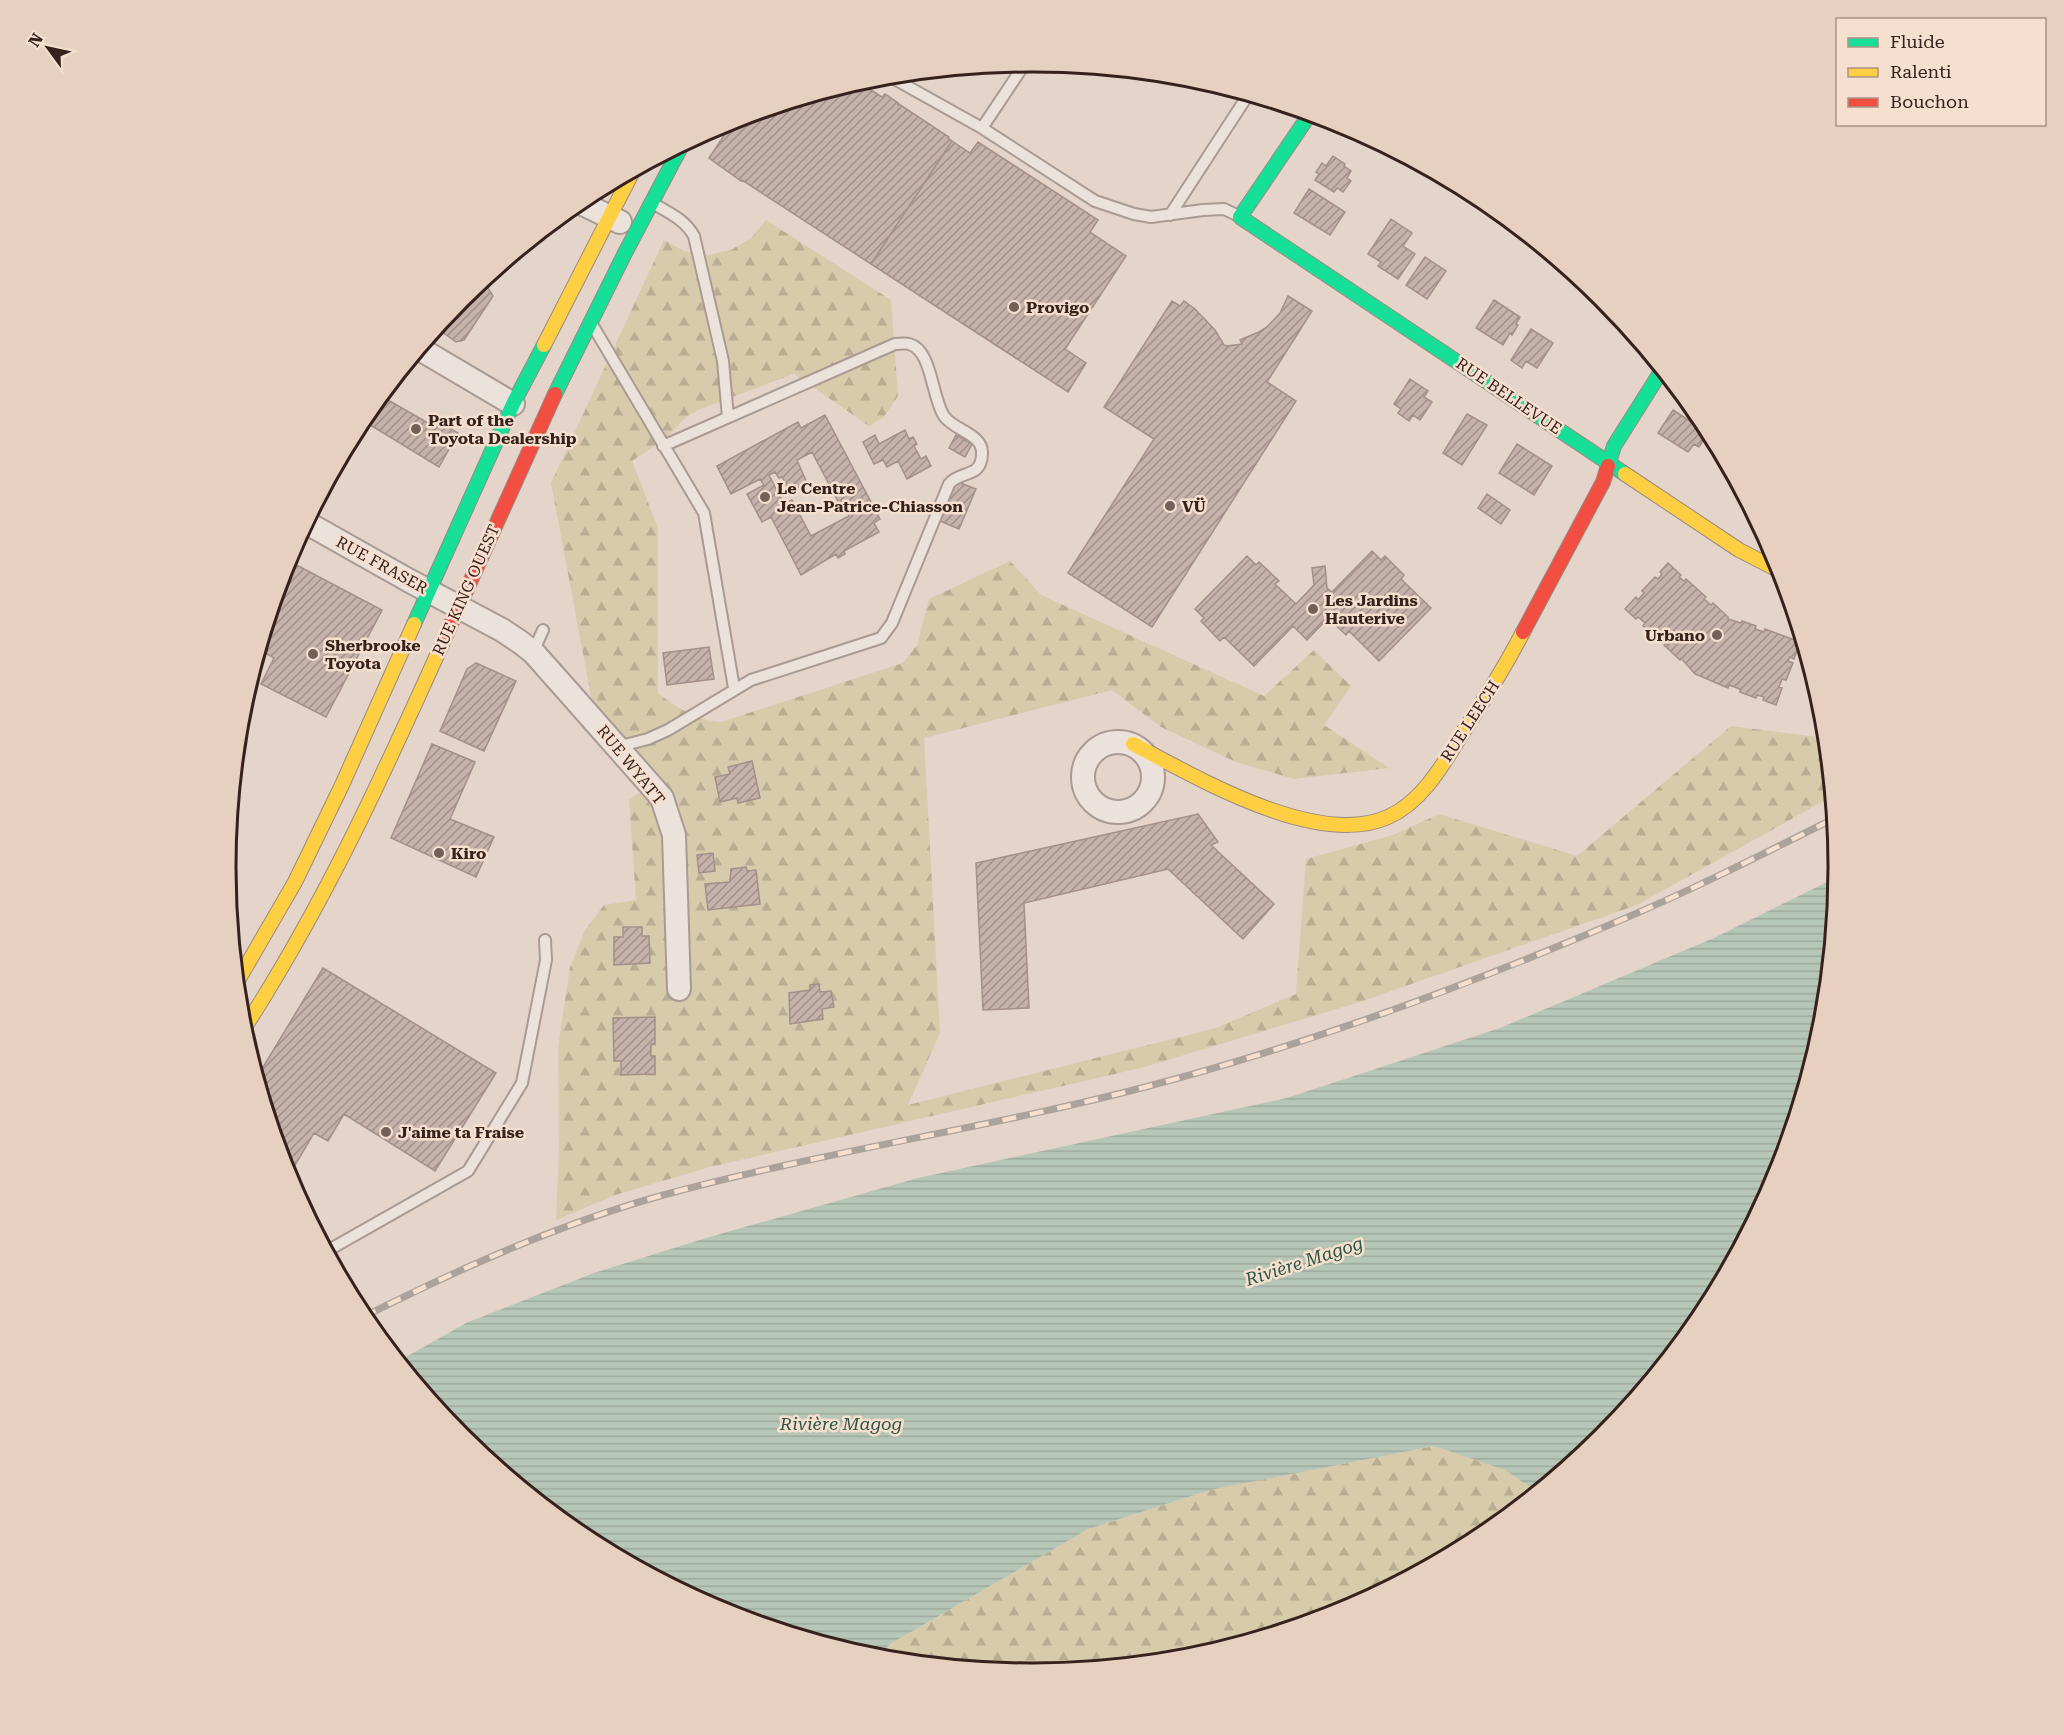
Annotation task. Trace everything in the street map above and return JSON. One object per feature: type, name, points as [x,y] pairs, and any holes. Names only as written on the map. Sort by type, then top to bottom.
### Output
[{"type":"main road","points":[[1240,217],[1305,121]]},
{"type":"main road","name":"RUE KING OUEST","points":[[251,1018],[283,969],[330,885],[374,795],[590,320],[635,229],[676,156]]},
{"type":"main road","name":"RUE KING OUEST","points":[[243,972],[295,882],[430,592],[513,404],[626,184]]},
{"type":"main road","name":"RUE BELLEVUE","points":[[1240,217],[1739,550],[1768,565]]},
{"type":"main road","name":"RUE LEECH","points":[[1133,744],[1242,799],[1293,816],[1329,824],[1359,825],[1389,817],[1410,803],[1434,777],[1501,674],[1603,482],[1614,446],[1634,403],[1654,374]]},
{"type":"street","points":[[589,206],[635,229]]},
{"type":"street","points":[[426,353],[513,404]]},
{"type":"street","name":"RUE FRASER","points":[[314,527],[458,607]]},
{"type":"street","name":"RUE WYATT","points":[[458,607],[502,630],[533,652],[662,798],[674,835],[679,989]]},
{"type":"lane","points":[[982,128],[1019,72]]},
{"type":"lane","points":[[902,83],[982,128],[1095,201],[1151,217],[1203,210],[1224,210],[1240,217]]},
{"type":"lane","points":[[1170,215],[1244,101]]},
{"type":"lane","points":[[650,202],[679,218],[689,227],[694,236],[723,361],[728,417]]},
{"type":"lane","points":[[590,320],[704,513],[734,688]]},
{"type":"lane","points":[[616,747],[648,739],[668,730],[734,688],[751,680],[881,638],[887,632],[949,484],[954,478],[974,472],[980,464],[982,451],[979,442],[943,416],[926,363],[919,350],[911,344],[895,344],[663,446]]},
{"type":"lane","points":[[533,652],[543,630]]},
{"type":"lane","points":[[334,1247],[468,1171],[522,1083],[546,960],[545,940]]},
{"type":"green space","points":[[766,220],[891,300],[898,396],[884,417],[869,426],[794,374],[698,410],[686,417],[666,438],[632,461],[658,528],[658,693],[688,712],[704,719],[721,722],[903,663],[917,645],[929,599],[1010,561],[1041,595],[1264,696],[1314,650],[1351,686],[1324,725],[1389,768],[1294,779],[1236,762],[1161,727],[1112,690],[924,738],[940,1033],[908,1105],[1216,1028],[1296,994],[1306,859],[1393,835],[1439,814],[1577,856],[1731,726],[1816,737],[1825,801],[1637,905],[1360,1002],[1141,1068],[710,1167],[615,1195],[556,1220],[559,1149],[558,1047],[570,967],[585,930],[604,905],[636,900],[629,799],[651,787],[596,723],[551,483],[664,240],[684,251],[708,255],[731,250],[751,238]]},
{"type":"green space","points":[[1434,1446],[1505,1470],[1531,1487],[1474,1529],[1384,1581],[1288,1621],[1238,1636],[1187,1648],[1136,1656],[1032,1663],[980,1661],[885,1649],[892,1643],[1088,1529],[1210,1490]]},
{"type":"water","name":"Rivière Magog","points":[[1827,882],[1821,971],[1800,1073],[1767,1172],[1745,1219],[1721,1265],[1663,1352],[1595,1430],[1531,1487],[1505,1470],[1434,1446],[1210,1490],[1088,1529],[885,1649],[826,1636],[776,1621],[680,1581],[634,1556],[590,1529],[507,1466],[469,1430],[405,1357],[466,1323],[594,1273],[706,1238],[918,1178],[1287,1098],[1500,1028],[1714,938]]},
{"type":"building","points":[[869,89],[882,97],[885,94],[898,103],[898,106],[899,104],[952,141],[871,264],[709,158],[728,133],[776,114]]},
{"type":"building","name":"Provigo","points":[[952,141],[970,153],[978,142],[1098,220],[1090,232],[1126,256],[1065,349],[1086,363],[1068,392],[871,264]]},
{"type":"building","points":[[1333,156],[1351,171],[1347,178],[1351,181],[1343,192],[1337,188],[1334,192],[1315,180],[1319,174],[1316,172],[1322,163],[1326,166]]},
{"type":"building","points":[[1309,189],[1345,212],[1330,235],[1294,213]]},
{"type":"building","points":[[1391,219],[1412,233],[1403,246],[1415,254],[1398,279],[1378,266],[1381,262],[1368,254]]},
{"type":"building","points":[[1425,257],[1446,271],[1427,299],[1406,285]]},
{"type":"building","points":[[490,285],[488,288],[493,296],[464,340],[456,342],[443,333]]},
{"type":"building","name":"VÜ","points":[[1288,296],[1312,311],[1267,382],[1296,401],[1152,627],[1068,573],[1154,439],[1104,407],[1172,301],[1180,306],[1184,301],[1195,309],[1227,346],[1242,344],[1240,340],[1267,327],[1280,313]]},
{"type":"building","points":[[1494,300],[1520,317],[1512,335],[1510,333],[1503,345],[1476,328]]},
{"type":"building","points":[[1531,329],[1553,343],[1537,368],[1526,361],[1522,368],[1511,360]]},
{"type":"building","points":[[1410,379],[1428,391],[1424,397],[1432,402],[1420,420],[1413,415],[1409,421],[1398,413],[1401,409],[1394,404]]},
{"type":"building","name":"Part of the Toyota Dealership","points":[[389,400],[433,426],[436,420],[458,433],[439,467],[371,426]]},
{"type":"building","points":[[1673,410],[1689,421],[1703,441],[1699,447],[1694,444],[1688,452],[1658,433]]},
{"type":"building","points":[[1467,414],[1487,425],[1462,465],[1443,453]]},
{"type":"building","name":"Le Centre Jean-Patrice-Chiasson","points":[[825,415],[880,519],[874,523],[879,532],[844,551],[845,554],[838,558],[836,554],[801,575],[771,517],[762,522],[747,494],[764,485],[760,479],[731,494],[717,466],[798,422],[801,428]],"holes":[[[812,452],[839,503],[842,502],[849,516],[811,536],[792,500],[784,504],[769,475],[775,472],[779,478],[782,477],[790,492],[807,483],[797,460]]]},
{"type":"building","points":[[905,430],[909,439],[913,437],[917,444],[914,446],[921,459],[926,456],[931,466],[907,479],[898,461],[887,467],[883,460],[874,464],[863,442],[875,435],[879,444]]},
{"type":"building","points":[[956,435],[972,444],[965,457],[949,448]]},
{"type":"building","points":[[1517,444],[1552,466],[1534,495],[1499,473]]},
{"type":"building","points":[[955,481],[976,489],[959,529],[938,520]]},
{"type":"building","points":[[1487,494],[1510,510],[1501,524],[1478,508]]},
{"type":"building","name":"Les Jardins Hauterive","points":[[1372,551],[1381,560],[1385,556],[1404,575],[1401,579],[1431,608],[1379,661],[1349,631],[1346,635],[1328,618],[1307,640],[1293,626],[1254,666],[1224,637],[1220,641],[1201,621],[1204,618],[1195,609],[1247,556],[1256,565],[1259,562],[1279,581],[1275,584],[1296,604],[1314,585],[1312,568],[1325,566],[1327,588],[1332,592]]},
{"type":"building","name":"Urbano","points":[[1668,563],[1681,575],[1679,577],[1684,581],[1686,579],[1706,597],[1704,599],[1711,605],[1713,603],[1728,619],[1741,623],[1742,621],[1756,626],[1755,629],[1764,632],[1765,629],[1793,639],[1797,651],[1794,659],[1790,657],[1788,661],[1793,663],[1786,680],[1782,679],[1779,687],[1782,688],[1776,705],[1763,700],[1764,697],[1757,695],[1756,698],[1740,692],[1740,689],[1729,685],[1728,688],[1695,674],[1681,658],[1680,660],[1664,645],[1666,643],[1659,637],[1657,639],[1643,626],[1645,623],[1638,617],[1636,619],[1625,609],[1636,597],[1638,600],[1644,593],[1642,591],[1655,577],[1658,579],[1662,574],[1660,572]]},
{"type":"building","points":[[296,565],[382,610],[326,717],[261,684],[274,658],[266,654]]},
{"type":"building","points":[[709,647],[714,679],[667,685],[663,653]]},
{"type":"building","points":[[476,663],[516,681],[484,751],[440,731],[467,669]]},
{"type":"building","points":[[432,744],[475,762],[450,819],[494,837],[476,877],[391,838]]},
{"type":"building","points":[[752,761],[760,798],[738,803],[737,798],[720,802],[715,777],[730,774],[728,767]]},
{"type":"building","points":[[1198,814],[1218,842],[1211,845],[1274,904],[1243,939],[1168,869],[1024,903],[1029,1008],[983,1010],[976,863]]},
{"type":"building","points":[[713,853],[715,871],[699,873],[697,855]]},
{"type":"building","points":[[746,867],[747,871],[756,870],[760,904],[708,910],[705,884],[730,882],[731,869]]},
{"type":"building","points":[[623,927],[642,927],[642,936],[649,936],[650,963],[614,965],[614,937],[623,937]]},
{"type":"building","points":[[323,968],[496,1073],[435,1171],[344,1114],[328,1141],[314,1133],[295,1166],[263,1068]]},
{"type":"building","points":[[819,984],[820,992],[831,991],[834,1007],[822,1009],[823,1019],[790,1024],[789,993],[810,990],[810,985]]},
{"type":"building","points":[[655,1017],[655,1044],[651,1044],[651,1056],[655,1056],[655,1074],[621,1075],[621,1061],[614,1061],[613,1018]]},
{"type":"railway","points":[[373,1312],[512,1248],[589,1219],[667,1194],[787,1165],[1089,1101],[1210,1069],[1331,1031],[1451,989],[1628,917],[1706,882],[1826,822]]},
{"type":"traffic: fast","points":[[1305,121],[1240,217],[1625,474]]},
{"type":"traffic: fast","points":[[555,394],[676,156]]},
{"type":"traffic: fast","points":[[414,624],[513,404],[544,345]]},
{"type":"traffic: fast","points":[[1608,466],[1614,446],[1658,377]]},
{"type":"traffic: slow","points":[[544,345],[627,184]]},
{"type":"traffic: slow","points":[[1625,474],[1739,550],[1768,565]]},
{"type":"traffic: slow","points":[[243,972],[295,882],[342,785],[414,624]]},
{"type":"traffic: slow","points":[[1133,744],[1223,790],[1293,817],[1327,824],[1359,824],[1388,817],[1412,801],[1433,779],[1488,693],[1523,632]]},
{"type":"traffic: slow","points":[[251,1017],[328,885],[377,786],[447,633]]},
{"type":"traffic: jam","points":[[447,633],[555,394]]},
{"type":"traffic: jam","points":[[1523,632],[1603,482],[1608,466]]},
{"type":"place","name":"Provigo","points":[[1014,307]]},
{"type":"place","name":"Part of the Toyota Dealership","points":[[416,429]]},
{"type":"place","name":"Le Centre Jean-Patrice-Chiasson","points":[[765,497]]},
{"type":"place","name":"VÜ","points":[[1170,506]]},
{"type":"place","name":"Les Jardins Hauterive","points":[[1313,609]]},
{"type":"place","name":"Urbano","points":[[1717,635]]},
{"type":"place","name":"Sherbrooke Toyota","points":[[313,654]]},
{"type":"place","name":"Kiro","points":[[439,853]]},
{"type":"place","name":"J'aime ta Fraise","points":[[386,1132]]}]
